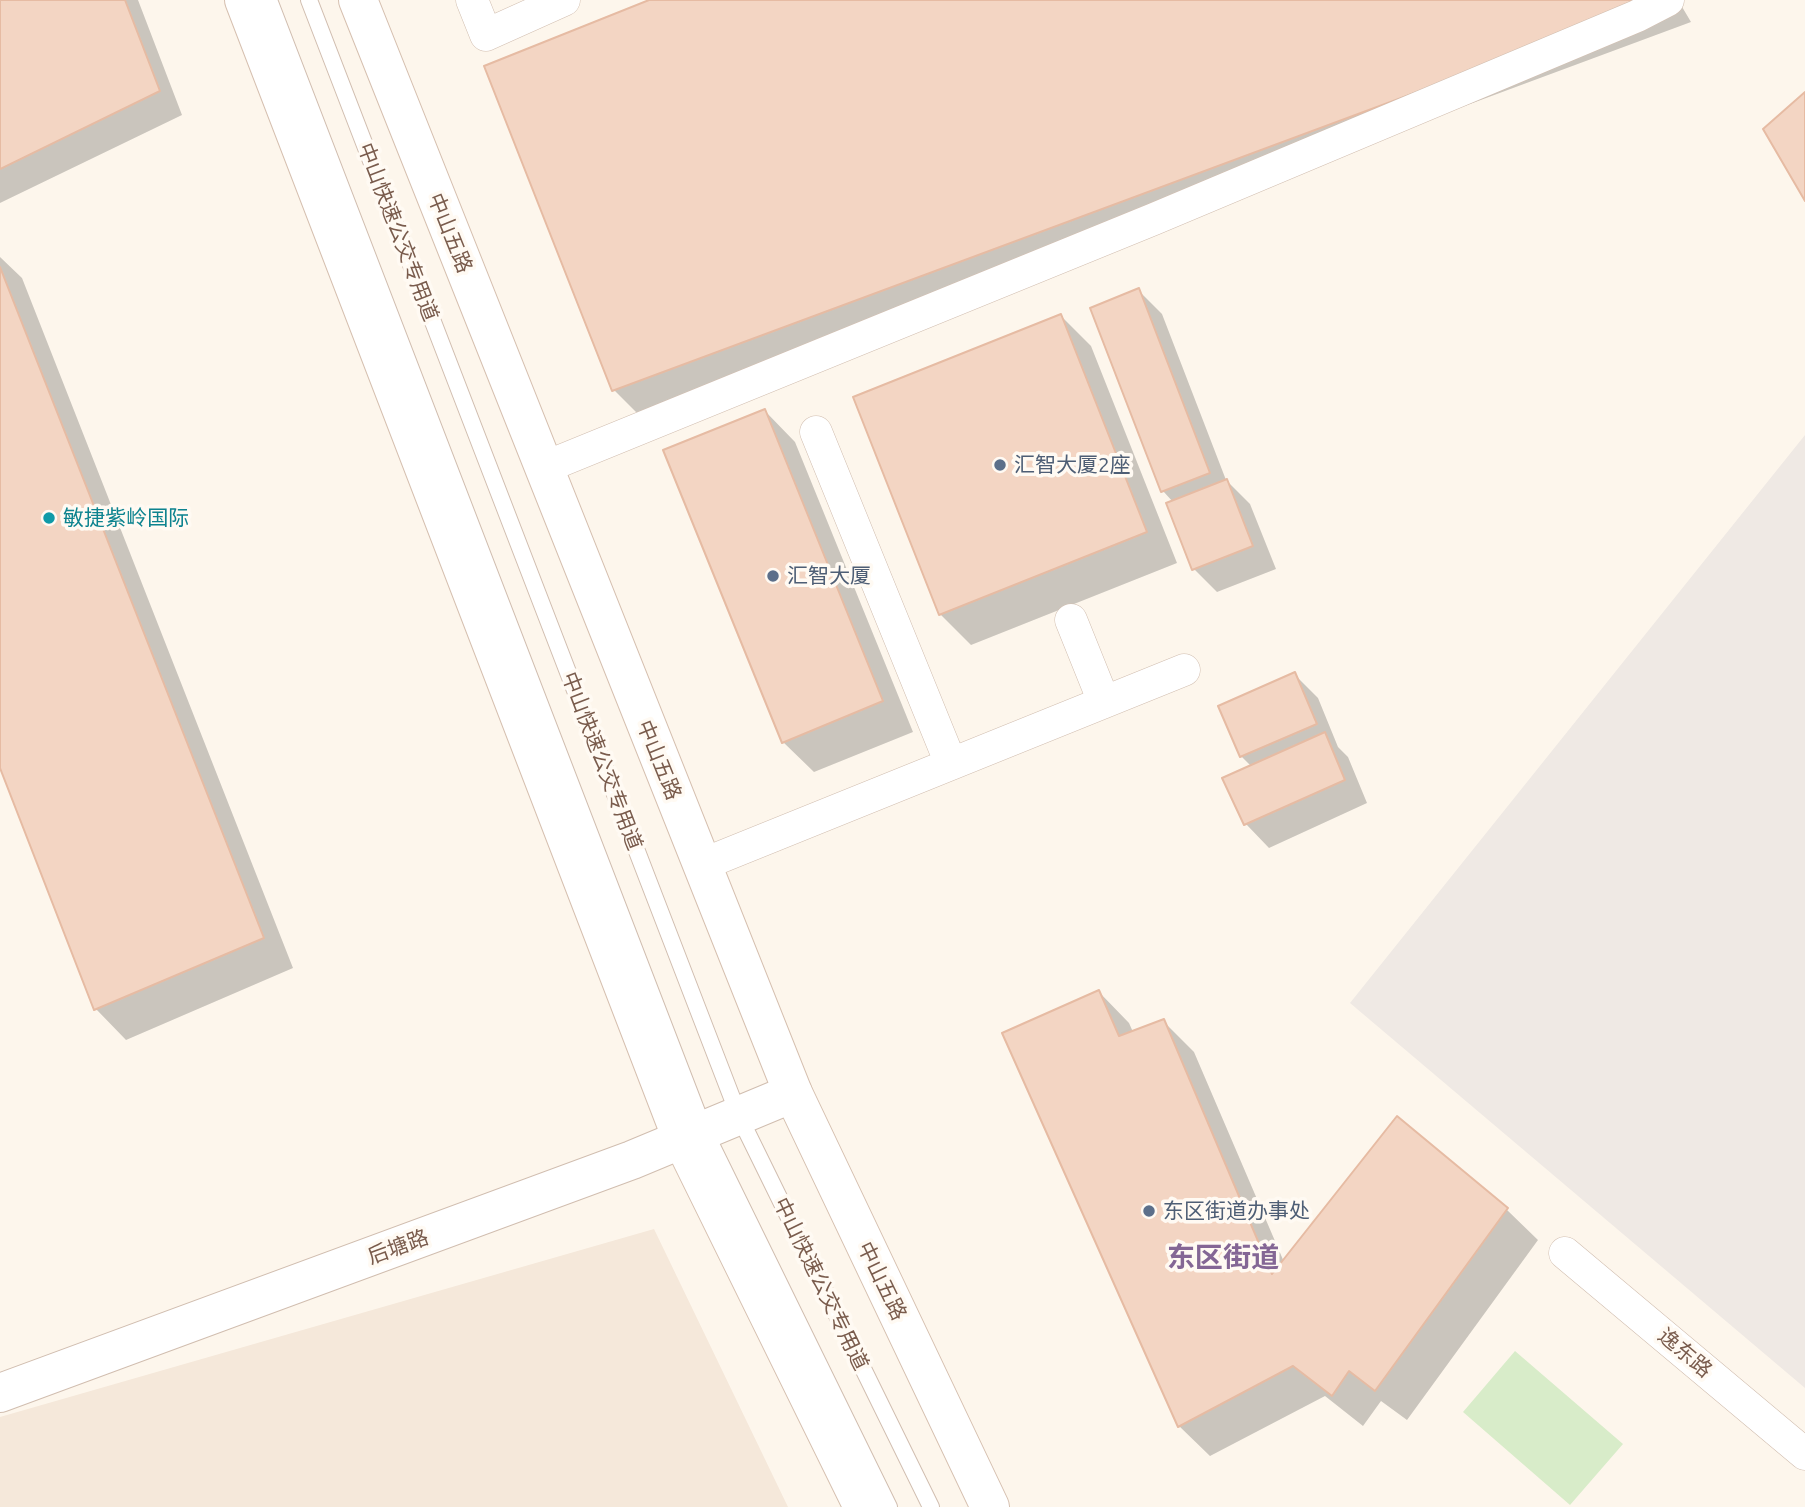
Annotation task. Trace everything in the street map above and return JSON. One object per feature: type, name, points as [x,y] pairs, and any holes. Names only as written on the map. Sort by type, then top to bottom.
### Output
[{"type":"main road","points":[[244,0],[693,1135],[863,1507]]},
{"type":"main road","name":"中山五路","points":[[358,0],[793,1093],[990,1507]]},
{"type":"main road","name":"后塘路","points":[[0,1393],[693,1135],[793,1093]]},
{"type":"street","points":[[472,0],[486,35],[564,0]]},
{"type":"street","points":[[543,468],[1154,219],[1637,16],[1668,0]]},
{"type":"street","points":[[816,432],[951,764]]},
{"type":"street","points":[[1071,620],[1104,702]]},
{"type":"street","points":[[701,864],[1184,670]]},
{"type":"street","name":"逸东路","points":[[1565,1253],[1805,1454]]},
{"type":"lane","name":"中山快速公交专用道","points":[[269,0],[693,1135],[889,1507]]},
{"type":"lane","name":"中山快速公交专用道","points":[[309,0],[739,1116],[931,1507]]},
{"type":"shaded area","points":[[1805,435],[1805,1388],[1350,1003]]},
{"type":"shaded area","points":[[654,1229],[788,1507],[0,1507],[0,1417]]},
{"type":"green space","points":[[1515,1351],[1623,1444],[1570,1505],[1463,1412]]},
{"type":"building","points":[[0,0],[125,0],[160,91],[0,169]]},
{"type":"building","points":[[649,0],[1665,0],[612,391],[484,66]]},
{"type":"building","points":[[1805,92],[1805,201],[1763,129]]},
{"type":"building","name":"敏捷紫岭国际","points":[[0,267],[264,938],[94,1010],[0,768]]},
{"type":"building","points":[[1139,288],[1210,473],[1161,492],[1090,308]]},
{"type":"building","name":"汇智大厦2座","points":[[1061,314],[1147,532],[939,615],[853,397]]},
{"type":"building","name":"汇智大厦","points":[[765,409],[883,701],[782,743],[663,450]]},
{"type":"building","points":[[1227,479],[1253,546],[1192,570],[1166,503]]},
{"type":"building","points":[[1295,672],[1317,724],[1240,757],[1218,706]]},
{"type":"building","points":[[1325,732],[1345,780],[1244,825],[1222,778]]},
{"type":"building","points":[[1099,990],[1119,1036],[1164,1019],[1272,1274],[1397,1116],[1508,1208],[1375,1391],[1349,1371],[1332,1396],[1293,1366],[1178,1427],[1002,1033]]},
{"type":"place","name":"汇智大厦2座","points":[[1000,465]]},
{"type":"place","name":"敏捷紫岭国际","points":[[49,518]]},
{"type":"place","name":"汇智大厦","points":[[773,576]]},
{"type":"place","name":"东区街道办事处","points":[[1149,1211]]},
{"type":"district","name":"东区街道","points":[[1223,1258]]}]
